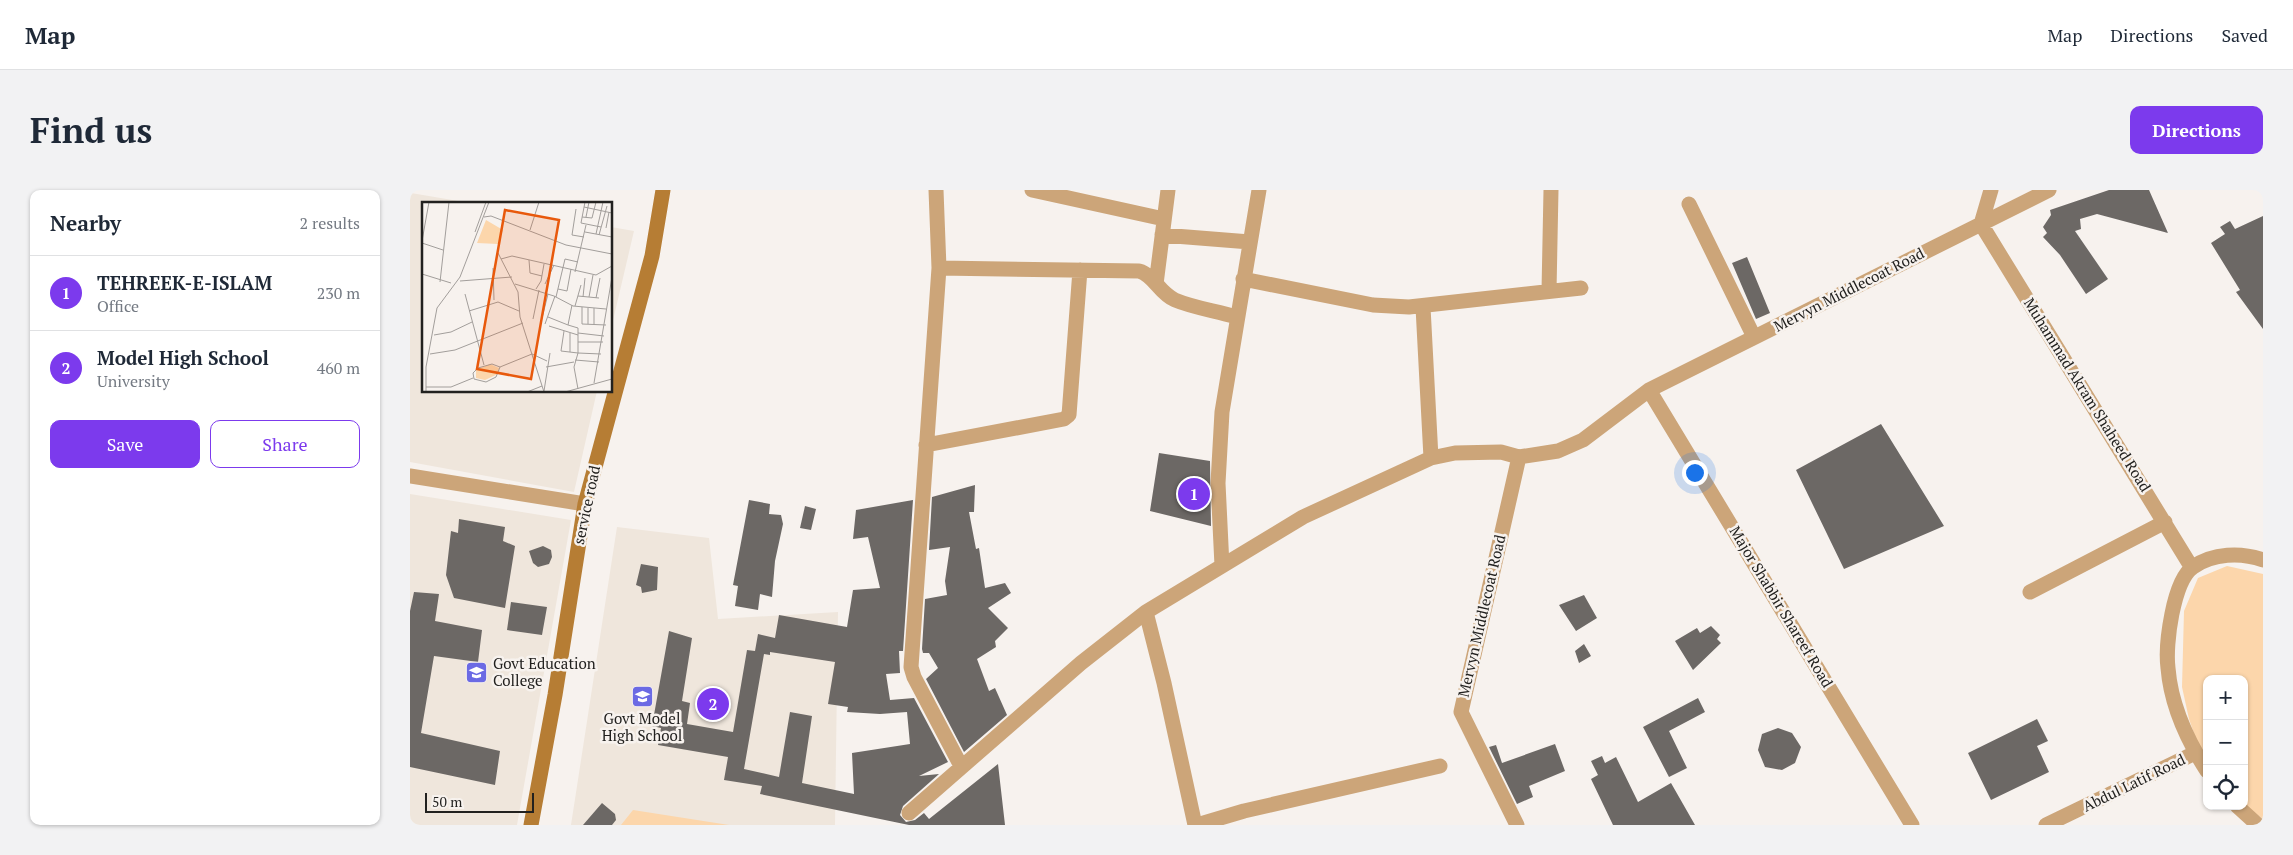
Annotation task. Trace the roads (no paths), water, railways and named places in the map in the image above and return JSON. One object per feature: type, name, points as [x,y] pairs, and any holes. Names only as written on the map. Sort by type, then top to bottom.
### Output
[{"type":"street","name":"service road","points":[[531,825],[555,695],[585,504],[652,256],[663,190]]},
{"type":"street","points":[[936,190],[939,268],[911,667],[914,677],[962,766]]},
{"type":"street","points":[[1032,190],[1164,219]]},
{"type":"street","points":[[1156,284],[1168,190]]},
{"type":"street","points":[[1222,566],[1218,483],[1222,412],[1236,317],[1259,190]]},
{"type":"street","points":[[1550,291],[1551,190]]},
{"type":"street","points":[[1982,224],[1991,190]]},
{"type":"street","name":"Mervyn Middlecoat Road","points":[[1517,825],[1461,712],[1519,457],[1558,451],[1583,440],[1649,390],[2049,190]]},
{"type":"street","points":[[1689,204],[1754,337]]},
{"type":"street","name":"Muhammad Akram Shaheed Road","points":[[1982,224],[2192,568]]},
{"type":"street","points":[[1162,235],[1250,242]]},
{"type":"street","points":[[939,268],[1138,271],[1148,273],[1156,284],[1174,300],[1236,317]]},
{"type":"street","points":[[926,445],[1064,419],[1069,415],[1080,270]]},
{"type":"street","points":[[1243,279],[1374,305],[1423,307],[1581,288]]},
{"type":"street","points":[[1423,307],[1431,458]]},
{"type":"street","name":"Major Shabbir Shareef Road","points":[[1649,390],[1912,825]]},
{"type":"street","points":[[909,813],[1081,663],[1146,612],[1303,517],[1431,458],[1455,453],[1501,452],[1519,457]]},
{"type":"street","points":[[410,476],[585,504]]},
{"type":"street","points":[[2030,592],[2165,522]]},
{"type":"street","points":[[2203,765],[2196,754],[2179,716],[2168,669],[2167,645],[2180,586],[2192,568],[2210,559],[2228,555],[2241,555],[2263,560]]},
{"type":"street","points":[[1146,612],[1196,825],[1244,811],[1440,766]]},
{"type":"street","name":"Abdul Latif Road","points":[[2046,825],[2196,754]]},
{"type":"street","points":[[2241,810],[2258,825]]},
{"type":"place","name":"TEHREEK-E-ISLAM","points":[[1194,494]]},
{"type":"place","name":"Govt Education College","points":[[477,673]]},
{"type":"place","name":"Govt Model High School","points":[[642,696]]},
{"type":"place","name":"Model High School","points":[[713,704]]}]
